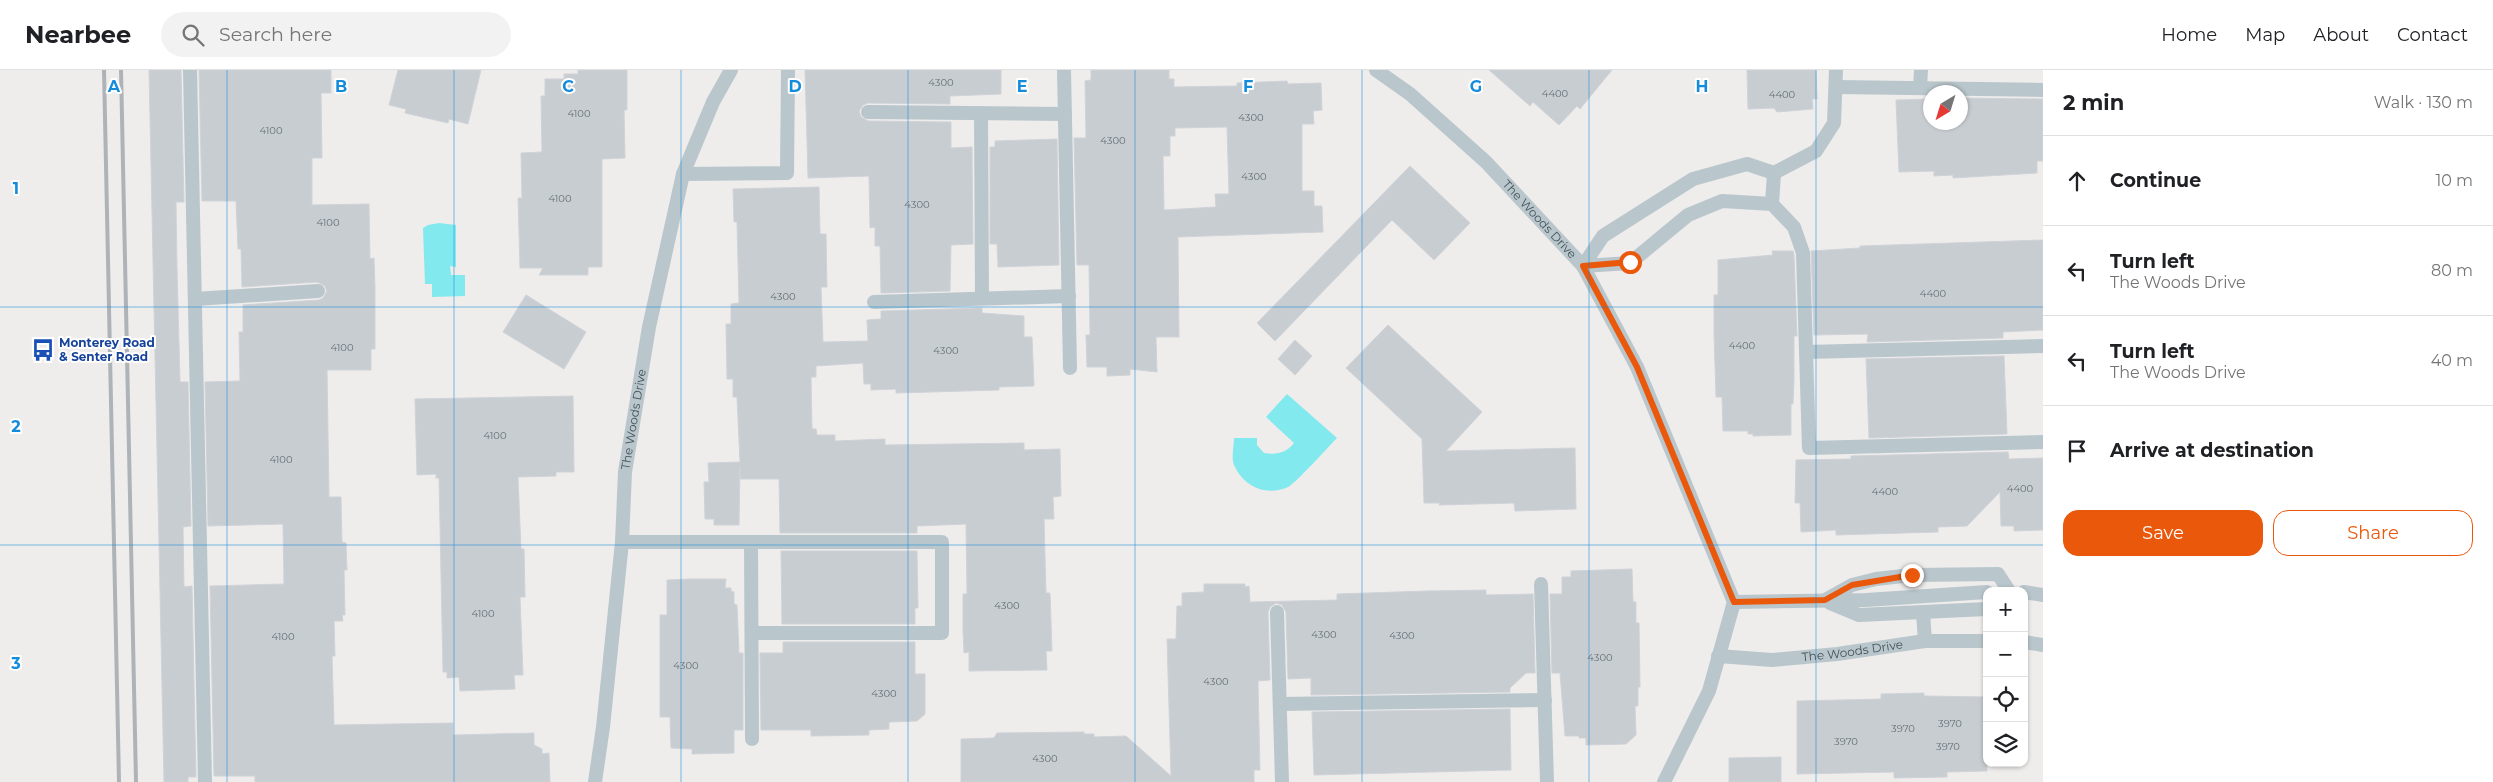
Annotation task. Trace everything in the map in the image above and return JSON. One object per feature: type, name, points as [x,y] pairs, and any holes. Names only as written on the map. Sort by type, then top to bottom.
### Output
[{"type":"lane","points":[[190,70],[205,782]]},
{"type":"lane","name":"The Woods Drive","points":[[595,782],[603,727],[622,542],[625,472],[649,327],[682,174],[713,102],[731,70]]},
{"type":"lane","points":[[682,174],[787,173],[788,70]]},
{"type":"lane","points":[[1064,70],[1070,368]]},
{"type":"lane","name":"The Woods Drive","points":[[1376,70],[1410,94],[1486,162],[1583,266],[1637,367],[1734,602]]},
{"type":"lane","points":[[1583,266],[1603,236],[1693,179],[1747,164],[1774,173],[1816,150],[1834,123],[1837,87],[1836,70]]},
{"type":"lane","points":[[1920,88],[1921,70]]},
{"type":"lane","points":[[1837,87],[2043,90]]},
{"type":"lane","points":[[868,112],[1065,114]]},
{"type":"lane","points":[[981,113],[982,298]]},
{"type":"lane","points":[[1772,204],[1774,173]]},
{"type":"lane","points":[[1583,266],[1630,262],[1688,216],[1722,201],[1772,204],[1794,227],[1803,253],[1809,448],[2043,442]]},
{"type":"lane","points":[[194,299],[318,291]]},
{"type":"lane","points":[[874,302],[1068,296]]},
{"type":"lane","points":[[1806,352],[2043,346]]},
{"type":"lane","points":[[622,542],[942,542],[942,633],[752,633]]},
{"type":"lane","points":[[751,542],[752,739]]},
{"type":"lane","points":[[1825,600],[1852,585],[1912,575],[1998,574],[2006,587]]},
{"type":"lane","points":[[1541,584],[1547,782]]},
{"type":"lane","points":[[1664,782],[1709,691],[1734,602],[1908,598],[1983,592]]},
{"type":"lane","points":[[2028,593],[2043,595]]},
{"type":"lane","points":[[1825,600],[1859,616],[1983,609]]},
{"type":"lane","points":[[1277,612],[1282,782]]},
{"type":"lane","points":[[1923,612],[1925,641]]},
{"type":"lane","name":"The Woods Drive","points":[[1718,656],[1772,660],[1837,654],[1925,641],[1983,642]]},
{"type":"lane","points":[[2028,643],[2043,645]]},
{"type":"lane","points":[[1280,704],[1545,700]]},
{"type":"water","points":[[439,223],[456,225],[456,267],[450,266],[451,275],[465,275],[465,296],[432,297],[432,284],[425,284],[423,228]]},
{"type":"water","points":[[1287,394],[1337,438],[1288,487],[1272,491],[1256,488],[1243,479],[1234,465],[1234,438],[1257,438],[1257,445],[1264,453],[1273,454],[1288,449],[1294,443],[1266,417]]},
{"type":"building","points":[[149,70],[181,70],[184,202],[176,202],[177,267],[180,382],[188,382],[191,526],[183,527],[184,587],[192,586],[196,777],[188,777],[188,782],[164,782]]},
{"type":"building","points":[[199,70],[331,70],[331,93],[321,93],[322,158],[312,158],[312,205],[369,204],[370,259],[374,258],[375,289],[375,349],[371,349],[371,370],[327,370],[329,497],[341,497],[342,542],[346,543],[347,570],[344,570],[345,615],[342,615],[343,621],[334,621],[335,656],[332,656],[334,725],[453,723],[453,735],[534,733],[534,745],[542,749],[542,754],[549,753],[550,782],[255,782],[255,776],[214,776],[210,586],[284,584],[283,524],[208,526],[205,382],[240,381],[239,332],[243,332],[243,305],[319,300],[323,298],[327,291],[325,286],[317,282],[242,287],[241,249],[238,249],[236,201],[202,201]]},
{"type":"building","points":[[398,70],[481,70],[468,124],[449,119],[448,123],[405,113],[406,109],[389,105]]},
{"type":"building","points":[[578,70],[627,70],[627,110],[624,110],[625,158],[602,159],[602,267],[588,267],[588,275],[539,275],[543,268],[520,268],[518,198],[522,198],[521,153],[542,152],[541,96],[545,96],[545,79],[564,79],[564,74],[578,74]]},
{"type":"building","points":[[805,70],[1001,70],[1001,94],[950,96],[950,104],[868,103],[863,105],[859,111],[861,117],[868,121],[951,122],[951,148],[972,147],[973,244],[951,245],[950,291],[881,293],[880,246],[875,246],[875,227],[870,228],[869,176],[808,178]]},
{"type":"building","points":[[1091,70],[1169,70],[1169,79],[1174,79],[1174,87],[1237,86],[1237,83],[1287,81],[1288,84],[1321,83],[1322,110],[1313,111],[1314,124],[1302,124],[1302,191],[1314,191],[1314,206],[1322,206],[1323,232],[1178,237],[1179,337],[1156,337],[1157,372],[1130,369],[1130,375],[1107,376],[1107,367],[1087,367],[1086,335],[1090,335],[1089,265],[1077,265],[1074,138],[1086,138],[1085,81],[1091,80]],"holes":[[[1227,127],[1229,194],[1215,194],[1216,207],[1164,210],[1163,156],[1170,156],[1170,136],[1175,136],[1175,128]]]},
{"type":"building","points":[[1489,70],[1612,70],[1580,109],[1577,106],[1559,125],[1533,102],[1530,106]]},
{"type":"building","points":[[1747,70],[1816,70],[1817,99],[1812,99],[1813,109],[1777,112],[1774,108],[1748,109]]},
{"type":"building","points":[[1968,98],[2043,99],[2043,161],[2037,161],[2037,173],[1953,178],[1953,175],[1934,176],[1934,171],[1899,172],[1896,100],[1923,99],[1923,130],[1968,130]]},
{"type":"building","points":[[1057,139],[1059,265],[998,267],[997,244],[990,244],[990,147],[995,147],[995,141]]},
{"type":"building","points":[[1410,166],[1470,223],[1434,260],[1392,220],[1275,341],[1257,323]]},
{"type":"building","points":[[819,187],[820,234],[826,234],[827,287],[821,287],[823,342],[868,341],[867,320],[881,319],[881,311],[982,308],[982,313],[1024,316],[1024,337],[1032,337],[1034,386],[999,387],[999,390],[896,393],[896,389],[871,390],[871,384],[864,384],[863,363],[816,366],[816,377],[811,377],[812,429],[816,429],[817,435],[835,435],[835,441],[885,439],[885,445],[1024,443],[1024,450],[1060,449],[1061,496],[1053,497],[1054,519],[1044,519],[1046,593],[1050,593],[1052,651],[1046,651],[1047,670],[969,671],[969,652],[964,653],[963,631],[963,594],[967,594],[966,524],[917,526],[917,533],[780,533],[779,479],[740,479],[740,467],[739,525],[714,525],[714,519],[705,519],[704,482],[709,482],[708,463],[740,462],[737,397],[733,397],[733,379],[727,379],[726,324],[731,324],[731,304],[739,303],[737,222],[734,222],[733,189]]},
{"type":"building","points":[[2043,240],[2043,330],[2003,332],[2003,338],[1867,342],[1868,334],[1814,335],[1811,251],[1860,248],[1860,246]]},
{"type":"building","points":[[1772,251],[1793,251],[1794,255],[1797,336],[1794,336],[1791,435],[1753,436],[1753,434],[1748,434],[1748,431],[1723,431],[1722,397],[1716,397],[1714,333],[1714,295],[1718,295],[1718,260],[1773,255]]},
{"type":"building","points":[[526,295],[586,332],[564,369],[503,332]]},
{"type":"building","points":[[1388,325],[1482,412],[1446,451],[1575,448],[1576,509],[1515,511],[1514,503],[1439,505],[1440,503],[1424,503],[1422,439],[1346,368]]},
{"type":"building","points":[[1295,340],[1312,356],[1295,375],[1278,359]]},
{"type":"building","points":[[2004,356],[2007,434],[1869,438],[1866,359]]},
{"type":"building","points":[[573,396],[574,472],[556,472],[556,476],[518,477],[521,549],[524,549],[525,597],[520,597],[523,675],[514,675],[515,689],[460,691],[459,677],[447,678],[447,672],[443,672],[439,478],[436,478],[436,474],[417,475],[415,399]]},
{"type":"building","points":[[2008,452],[2009,459],[2043,458],[2043,530],[2014,531],[2014,526],[2001,526],[2000,492],[1967,526],[1938,527],[1938,532],[1836,535],[1836,530],[1801,532],[1800,503],[1795,503],[1796,460],[1851,459],[1851,456]]},
{"type":"building","points":[[781,551],[917,551],[918,608],[915,608],[915,624],[782,624]]},
{"type":"building","points":[[1632,569],[1633,602],[1636,602],[1636,623],[1639,623],[1640,687],[1638,687],[1638,706],[1635,706],[1636,735],[1626,744],[1586,745],[1586,738],[1565,736],[1560,673],[1552,673],[1550,594],[1562,594],[1562,577],[1571,577],[1571,571]]},
{"type":"building","points":[[726,579],[725,588],[731,588],[731,591],[734,592],[734,604],[737,605],[739,653],[743,653],[743,730],[734,730],[734,753],[692,754],[692,749],[671,748],[670,717],[660,717],[660,615],[667,615],[667,580]]},
{"type":"building","points":[[1204,584],[1245,584],[1245,587],[1249,586],[1250,602],[1337,600],[1337,594],[1427,591],[1486,590],[1486,595],[1533,594],[1535,673],[1526,673],[1510,688],[1510,692],[1311,695],[1311,678],[1288,679],[1286,612],[1282,605],[1276,603],[1270,607],[1268,612],[1270,680],[1258,681],[1260,770],[1254,770],[1254,782],[961,782],[961,739],[994,738],[997,733],[1084,732],[1084,734],[1094,734],[1094,737],[1126,736],[1171,776],[1167,639],[1176,639],[1177,606],[1182,606],[1182,593],[1204,592]]},
{"type":"building","points":[[783,642],[915,642],[915,674],[925,674],[925,714],[917,721],[889,722],[889,729],[869,730],[869,735],[811,736],[811,730],[761,730],[760,653],[783,653]]},
{"type":"building","points":[[1924,693],[1924,696],[1983,697],[1983,767],[1987,767],[1987,771],[1947,772],[1947,777],[1894,778],[1894,772],[1797,774],[1797,701],[1881,699],[1881,694]]},
{"type":"building","points":[[1510,709],[1511,770],[1314,775],[1312,712]]},
{"type":"building","points":[[1781,757],[1781,782],[1729,782],[1729,758]]},
{"type":"railway","points":[[104,70],[119,782]]},
{"type":"railway","points":[[121,70],[136,782]]},
{"type":"place","name":"Monterey Road & Senter Road","points":[[43,350]]},
{"type":"route","points":[[1630,262],[1583,266],[1637,367],[1734,602],[1825,600],[1852,585],[1912,575]]}]
